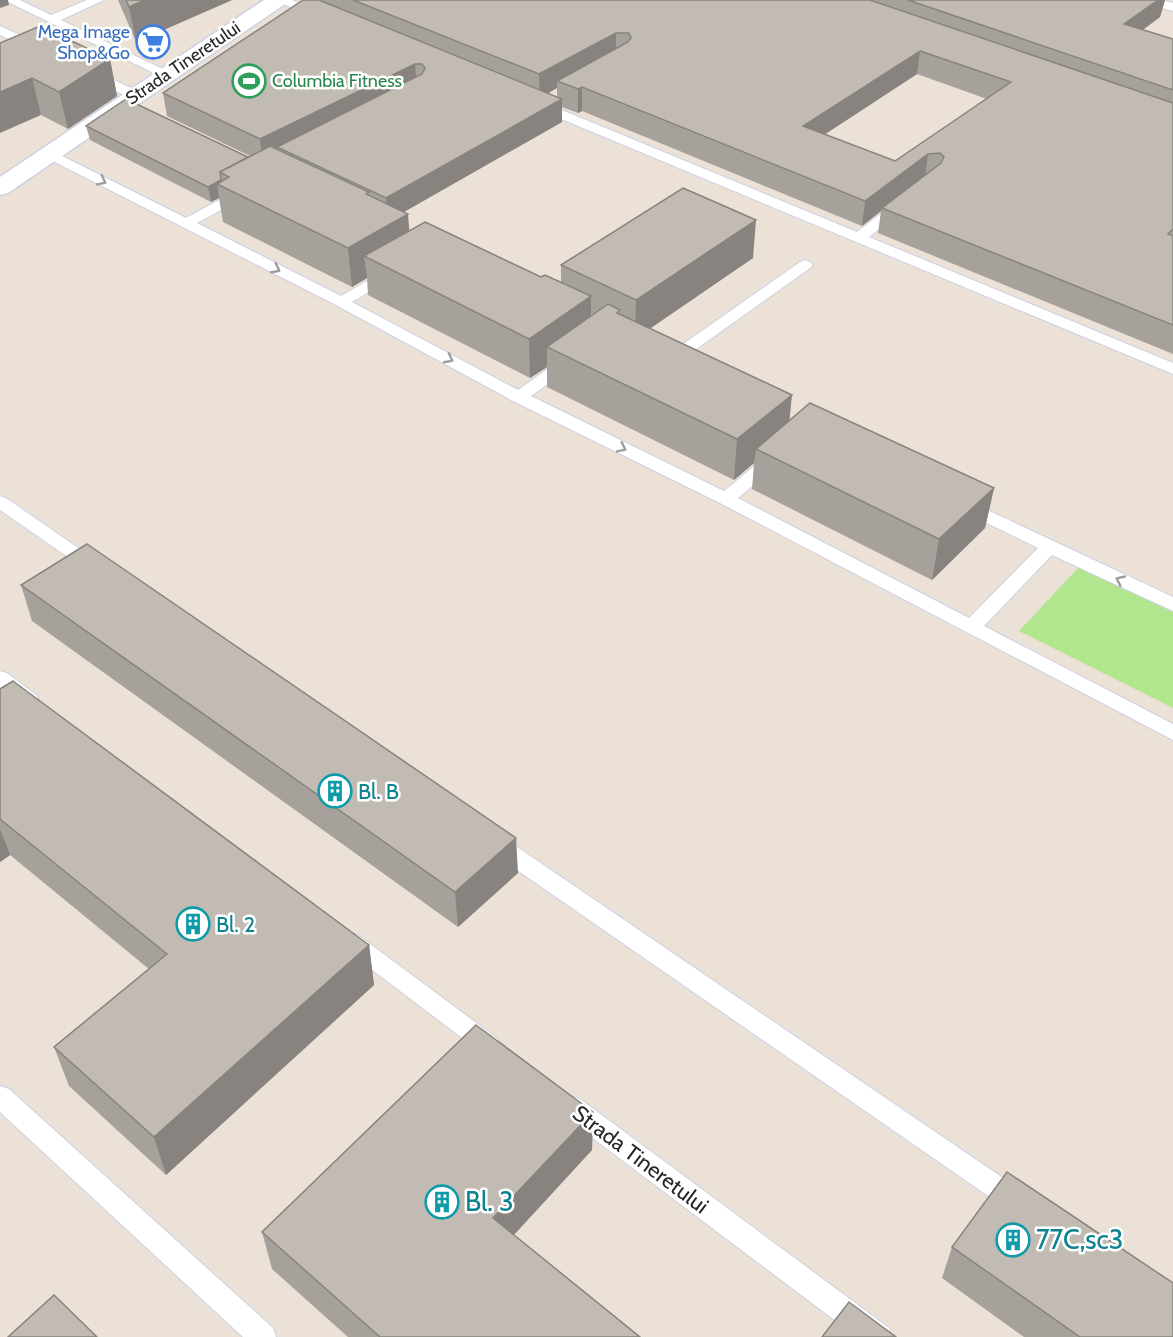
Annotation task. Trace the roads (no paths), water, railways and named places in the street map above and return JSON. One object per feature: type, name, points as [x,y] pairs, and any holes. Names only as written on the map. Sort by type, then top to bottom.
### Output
[{"type":"street","name":"Strada Tineretului","points":[[0,188],[50,154],[134,104],[167,74],[280,0]]},
{"type":"lane","points":[[10,0],[167,74]]},
{"type":"lane","points":[[52,19],[98,0]]},
{"type":"lane","points":[[280,0],[336,22]]},
{"type":"lane","points":[[1149,0],[1173,7]]},
{"type":"lane","points":[[0,30],[52,55]]},
{"type":"lane","points":[[83,70],[134,104]]},
{"type":"lane","points":[[561,94],[536,103],[1173,369]]},
{"type":"lane","points":[[50,154],[341,302],[519,397],[726,499],[1173,733]]},
{"type":"lane","points":[[185,224],[254,187]]},
{"type":"lane","points":[[858,238],[913,197]]},
{"type":"lane","points":[[688,372],[663,360],[805,265]]},
{"type":"lane","points":[[341,302],[401,267]]},
{"type":"lane","points":[[519,397],[581,352]]},
{"type":"lane","points":[[726,499],[790,445]]},
{"type":"lane","points":[[945,496],[1173,605]]},
{"type":"lane","points":[[0,502],[109,577]]},
{"type":"lane","points":[[971,627],[1050,546]]},
{"type":"lane","points":[[0,678],[42,710]]},
{"type":"lane","points":[[484,836],[1036,1214]]},
{"type":"lane","points":[[334,929],[505,1057]]},
{"type":"lane","name":"Strada Tineretului","points":[[553,1093],[879,1337]]},
{"type":"lane","points":[[0,1097],[263,1337]]},
{"type":"place","name":"Mega Image Shop&Go","points":[[153,42]]},
{"type":"place","name":"Columbia Fitness","points":[[249,81]]},
{"type":"place","name":"Bl. B","points":[[335,791]]},
{"type":"place","name":"Bl. 2","points":[[193,924]]},
{"type":"place","name":"Bl. 3","points":[[442,1202]]},
{"type":"place","name":"77C,sc3","points":[[1013,1240]]}]
